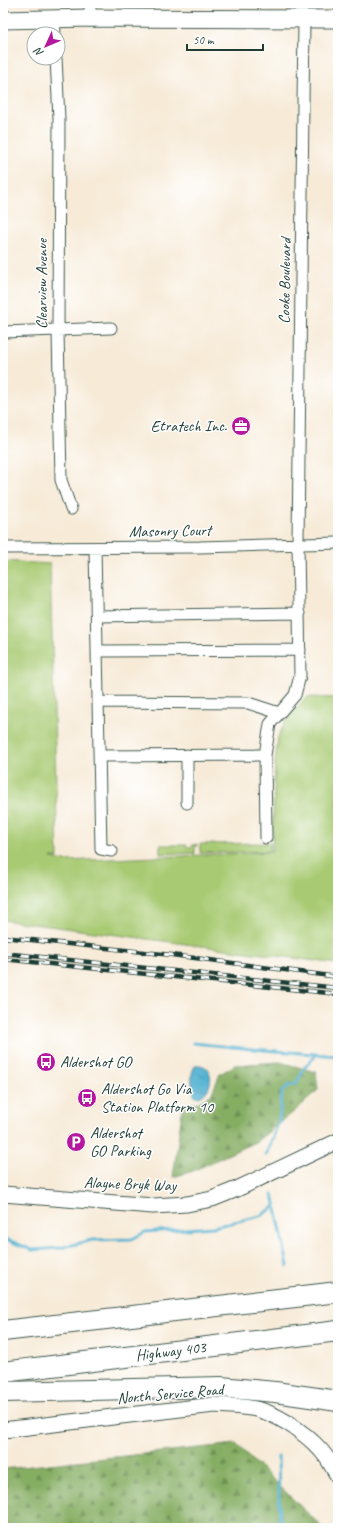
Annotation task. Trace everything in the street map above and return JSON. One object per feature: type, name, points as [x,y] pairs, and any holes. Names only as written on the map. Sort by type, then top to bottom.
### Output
[{"type":"highway","points":[[3,1331],[338,1292]]},
{"type":"highway","name":"Highway 403","points":[[3,1372],[338,1331]]},
{"type":"highway","points":[[3,1392],[221,1387],[275,1392],[338,1401]]},
{"type":"main road","points":[[57,26],[90,10],[304,19],[338,19]]},
{"type":"main road","points":[[3,20],[48,26]]},
{"type":"street","name":"Cooke Boulevard","points":[[266,838],[265,755],[270,724],[295,695],[300,676],[298,543],[304,19]]},
{"type":"street","name":"Clearview Avenue","points":[[57,66],[60,118],[58,330],[61,480],[71,509]]},
{"type":"street","points":[[3,332],[111,328]]},
{"type":"street","name":"Masonry Court","points":[[3,548],[200,547],[338,543]]},
{"type":"street","points":[[95,548],[101,849],[112,851]]},
{"type":"street","points":[[97,616],[300,613]]},
{"type":"street","points":[[97,651],[300,650]]},
{"type":"street","points":[[98,702],[248,703],[279,713]]},
{"type":"street","points":[[187,755],[187,803]]},
{"type":"street","points":[[99,756],[265,755]]},
{"type":"street","name":"Alayne Bryk Way","points":[[3,1194],[153,1206],[187,1204],[212,1198],[237,1189],[338,1141]]},
{"type":"street","name":"North Service Road","points":[[3,1430],[214,1405],[242,1407],[261,1411],[279,1418],[308,1437],[328,1458],[338,1476]]},
{"type":"green space","points":[[3,561],[50,564],[58,858],[51,858],[65,861],[272,852],[275,763],[278,737],[288,716],[307,697],[338,698],[338,964],[3,920]]},
{"type":"green space","points":[[271,843],[271,851],[200,853],[200,844]]},
{"type":"green space","points":[[197,844],[197,846],[195,846],[195,853],[160,854],[160,845],[187,845],[187,847],[192,847],[192,845]]},
{"type":"green space","points":[[280,1062],[316,1072],[318,1090],[296,1110],[257,1141],[193,1171],[173,1177],[183,1105],[199,1102],[211,1095],[220,1074],[235,1065]]},
{"type":"green space","points":[[236,1444],[323,1528],[3,1528],[3,1469]]},
{"type":"water","points":[[196,1065],[207,1068],[211,1078],[208,1090],[199,1097],[194,1095],[192,1083],[192,1071]]},
{"type":"waterway","points":[[193,1043],[338,1056]]},
{"type":"waterway","points":[[266,1155],[279,1121],[282,1092],[288,1086],[296,1084],[305,1067],[317,1054]]},
{"type":"waterway","points":[[273,1194],[288,1266]]},
{"type":"waterway","points":[[3,1238],[32,1250],[60,1248],[92,1240],[132,1239],[145,1232],[213,1227],[260,1216],[276,1206]]},
{"type":"waterway","points":[[278,1457],[280,1528]]},
{"type":"railway","points":[[3,937],[172,955],[338,977]]},
{"type":"railway","points":[[3,953],[338,988]]},
{"type":"railway","points":[[3,959],[338,994]]},
{"type":"place","name":"Etratech Inc.","points":[[241,426]]},
{"type":"place","name":"Aldershot GO","points":[[46,1062]]},
{"type":"place","name":"Aldershot Go Via Station Platform 10","points":[[87,1098]]},
{"type":"place","name":"Aldershot GO Parking","points":[[76,1142]]}]
